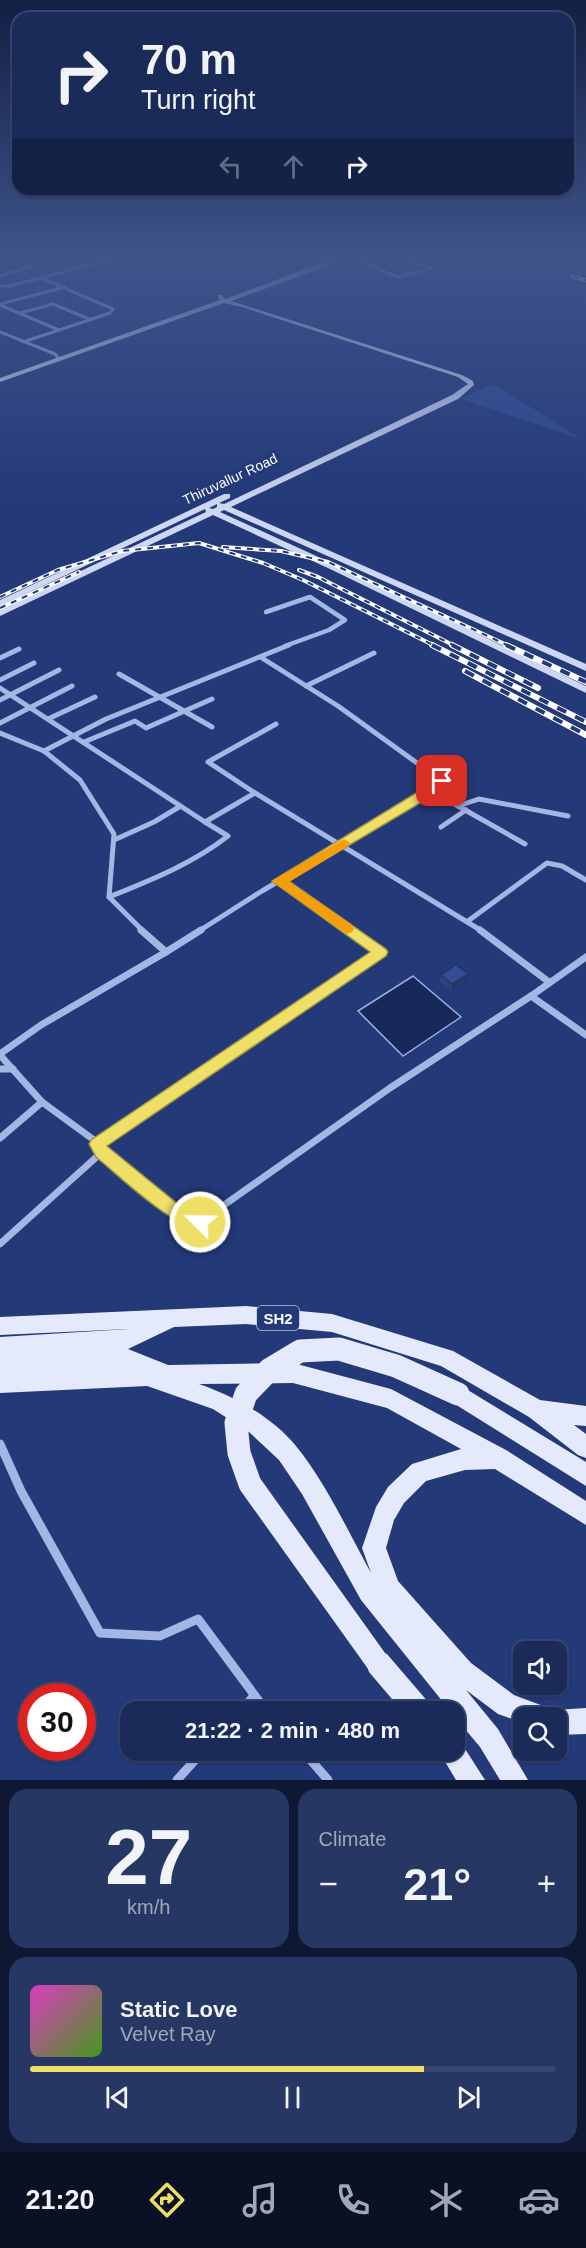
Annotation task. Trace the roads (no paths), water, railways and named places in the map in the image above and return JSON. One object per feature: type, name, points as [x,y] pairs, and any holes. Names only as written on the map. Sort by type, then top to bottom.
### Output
[{"type":"main road","name":"SH2","points":[[0,1326],[246,1316],[332,1323],[446,1358],[537,1410],[586,1447]]},
{"type":"main road","points":[[0,1347],[131,1339],[172,1319]]},
{"type":"main road","points":[[411,1701],[378,1663],[250,1484],[239,1453],[237,1423],[246,1394],[270,1369],[300,1351],[339,1348],[396,1366],[458,1394],[586,1475]]},
{"type":"main road","points":[[0,1365],[127,1358],[168,1375]]},
{"type":"main road","points":[[0,1383],[168,1375],[293,1373],[391,1399],[498,1458],[586,1514]]},
{"type":"main road","points":[[144,1376],[219,1401],[257,1425],[287,1452],[310,1486],[369,1592],[489,1738],[515,1780]]},
{"type":"main road","points":[[537,1410],[586,1416]]},
{"type":"main road","points":[[498,1458],[465,1459],[420,1472],[396,1495],[384,1515],[374,1548],[389,1589],[462,1672],[513,1707]]},
{"type":"main road","points":[[567,1722],[586,1721]]},
{"type":"main road","points":[[459,1761],[472,1780]]},
{"type":"street","points":[[16,339],[57,356]]},
{"type":"street","points":[[23,342],[32,339]]},
{"type":"street","points":[[0,373],[106,339]]},
{"type":"street","name":"Thiruvallur Road","points":[[0,603],[203,507],[213,507],[465,384],[460,380],[337,339]]},
{"type":"street","points":[[0,613],[213,507],[223,506],[455,397],[471,385],[468,380],[451,373],[347,339]]},
{"type":"street","points":[[0,380],[57,356]]},
{"type":"street","points":[[223,506],[586,668]]},
{"type":"street","points":[[213,507],[586,690]]},
{"type":"street","points":[[44,751],[71,735],[155,696],[262,658],[345,620],[310,597],[267,612]]},
{"type":"street","points":[[0,658],[20,649]]},
{"type":"street","points":[[306,686],[374,653]]},
{"type":"street","points":[[262,658],[338,706],[442,781],[432,791],[41,1025],[0,1055],[42,1102],[177,1213],[200,1222],[390,1088],[531,996],[586,957]]},
{"type":"street","points":[[0,680],[34,663]]},
{"type":"street","points":[[0,700],[59,670]]},
{"type":"street","points":[[119,674],[212,727]]},
{"type":"street","points":[[0,723],[72,686]]},
{"type":"street","points":[[0,688],[179,807],[228,836],[198,858],[109,897]]},
{"type":"street","points":[[48,719],[95,698]]},
{"type":"street","points":[[84,742],[135,722],[146,728],[212,699]]},
{"type":"street","points":[[276,724],[208,762],[339,846],[468,921],[549,982]]},
{"type":"street","points":[[0,733],[44,751],[80,780],[114,834],[109,897],[125,915],[166,952]]},
{"type":"street","points":[[432,791],[525,844]]},
{"type":"street","points":[[205,822],[255,793]]},
{"type":"street","points":[[458,806],[479,799],[567,816]]},
{"type":"street","points":[[114,840],[179,807]]},
{"type":"street","points":[[441,827],[466,810]]},
{"type":"street","points":[[468,921],[547,863],[562,866],[586,880]]},
{"type":"street","points":[[0,1244],[100,1148],[381,952],[279,881]]},
{"type":"street","points":[[531,996],[586,1035]]},
{"type":"street","points":[[0,1069],[13,1070]]},
{"type":"street","points":[[0,1138],[42,1102]]},
{"type":"street","points":[[0,1444],[21,1491],[100,1633],[160,1636],[198,1619],[257,1701]]},
{"type":"street","points":[[250,1701],[253,1697]]},
{"type":"street","points":[[177,1780],[194,1761]]},
{"type":"street","points":[[312,1761],[328,1780]]},
{"type":"railway","points":[[0,597],[58,570],[122,551],[199,543],[263,563],[303,580],[435,646]]},
{"type":"railway","points":[[223,547],[281,551],[328,562],[509,646]]},
{"type":"railway","points":[[299,570],[318,577],[455,646]]},
{"type":"railway","points":[[0,608],[79,572]]},
{"type":"railway","points":[[432,645],[586,722]]},
{"type":"railway","points":[[452,645],[538,688]]},
{"type":"railway","points":[[506,645],[586,682]]},
{"type":"railway","points":[[465,671],[586,735]]}]
